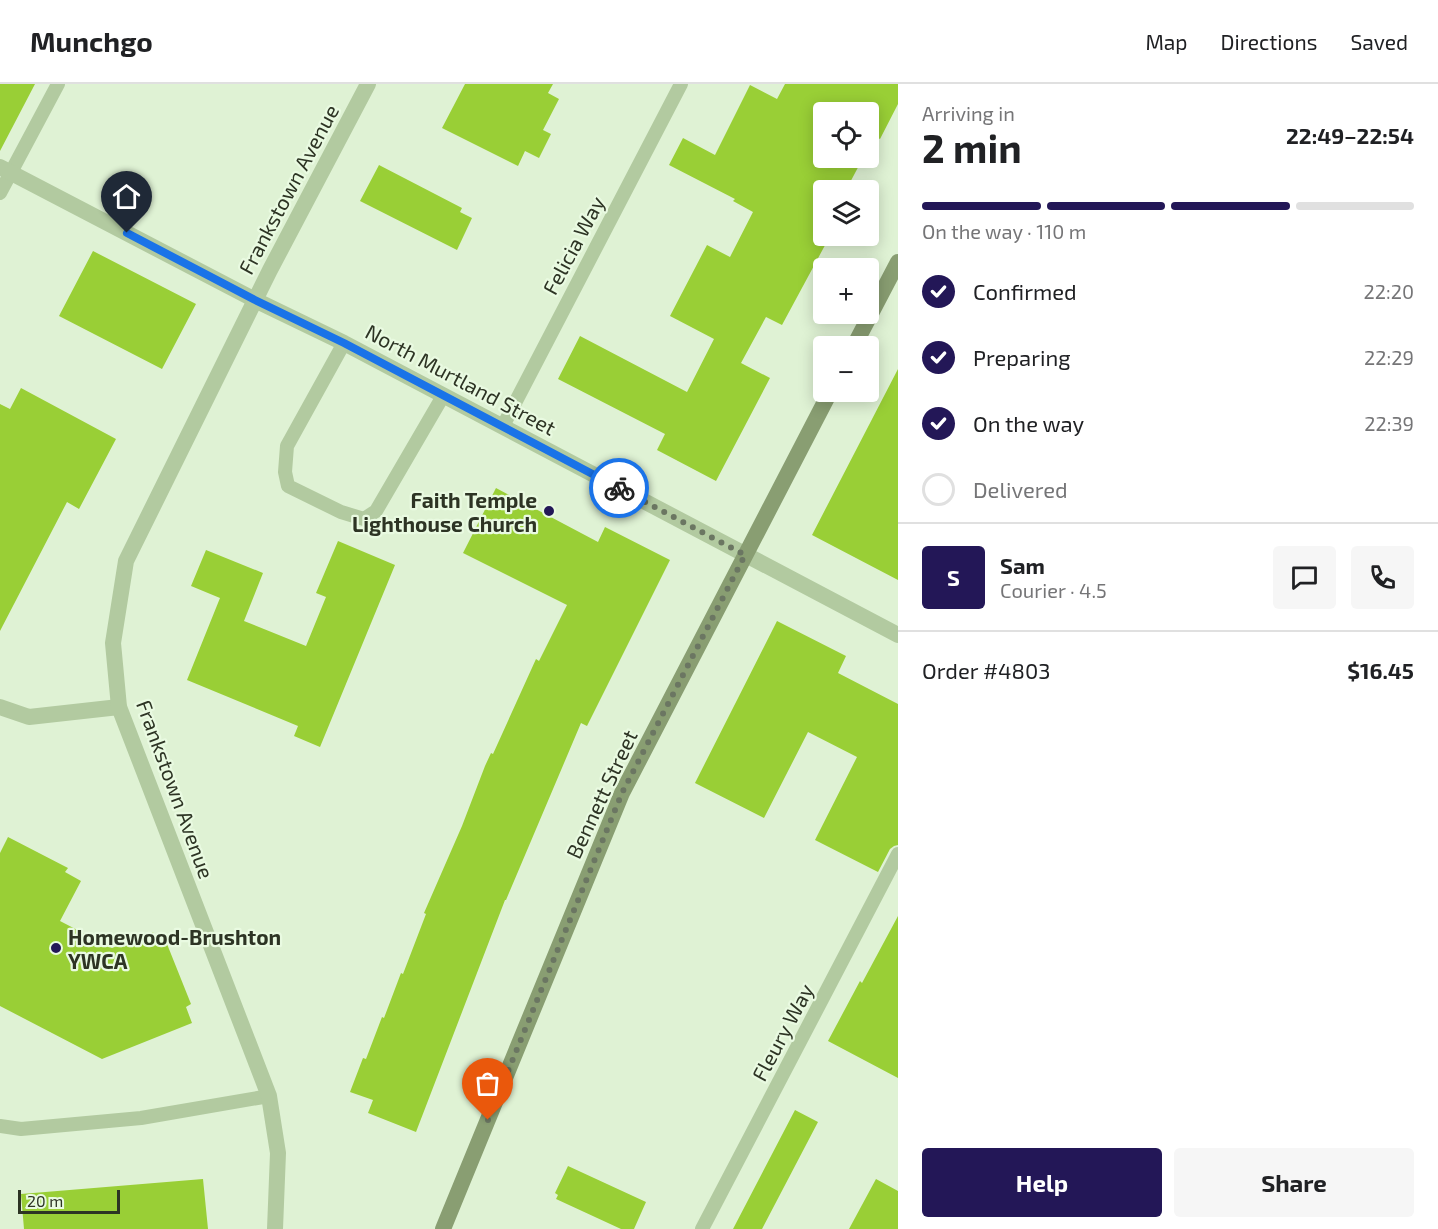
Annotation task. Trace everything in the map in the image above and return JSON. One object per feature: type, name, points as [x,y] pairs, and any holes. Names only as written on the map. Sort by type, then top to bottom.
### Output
[{"type":"main road","points":[[859,336],[898,262]]},
{"type":"main road","name":"Bennett Street","points":[[443,1229],[622,793],[825,402]]},
{"type":"street","name":"Frankstown Avenue","points":[[275,1229],[278,1153],[269,1096],[119,707],[113,643],[126,561],[255,300],[368,84]]},
{"type":"street","name":"North Murtland Street","points":[[5,170],[255,300],[344,343],[898,635]]},
{"type":"street","points":[[0,707],[29,717],[119,707]]},
{"type":"lane","points":[[0,193],[5,170],[58,84]]},
{"type":"lane","name":"Felicia Way","points":[[503,426],[681,84]]},
{"type":"lane","points":[[344,343],[287,446],[285,472],[288,486],[341,512],[364,519],[376,511],[443,396]]},
{"type":"lane","name":"Fleury Way","points":[[702,1229],[898,854]]},
{"type":"lane","points":[[0,1126],[21,1130],[141,1118],[269,1096]]},
{"type":"building","points":[[0,84],[35,84],[0,151]]},
{"type":"building","points":[[465,84],[553,84],[548,93],[559,99],[543,130],[551,134],[539,158],[525,151],[518,166],[442,128]]},
{"type":"building","points":[[785,84],[898,84],[898,104],[880,139],[879,102],[813,102],[813,168],[858,168],[851,180],[813,180],[813,246],[825,246],[818,258],[813,258],[813,268],[782,325],[766,317],[741,363],[770,378],[716,481],[657,450],[665,434],[558,379],[580,336],[687,392],[714,339],[670,316],[707,245],[730,257],[753,212],[733,201],[735,199],[669,165],[683,138],[715,155],[750,85],[777,99]]},
{"type":"building","points":[[379,165],[462,208],[460,212],[472,218],[457,250],[360,201]]},
{"type":"building","points":[[93,251],[196,304],[162,369],[59,316]]},
{"type":"building","points":[[898,369],[898,580],[812,535]]},
{"type":"building","points":[[21,388],[116,439],[79,509],[67,502],[0,631],[0,404],[10,409]]},
{"type":"building","points":[[496,488],[598,542],[605,527],[670,560],[587,726],[581,723],[505,900],[416,1132],[368,1113],[373,1100],[350,1092],[363,1058],[366,1059],[382,1017],[384,1018],[401,973],[403,974],[426,914],[424,913],[485,766],[491,753],[493,754],[536,659],[539,661],[567,605],[463,553]]},
{"type":"building","points":[[338,541],[395,565],[320,747],[294,736],[298,726],[187,680],[220,598],[191,586],[206,550],[263,573],[244,621],[306,646],[326,597],[316,593]]},
{"type":"building","points":[[777,621],[846,656],[838,673],[898,704],[898,845],[890,849],[878,872],[815,840],[857,757],[808,732],[764,818],[695,783]]},
{"type":"building","name":"Homewood-Brushton YWCA","points":[[8,837],[68,868],[65,872],[81,881],[60,921],[112,948],[153,932],[159,947],[167,944],[191,1004],[186,1007],[192,1023],[102,1059],[0,1006],[0,853]]},
{"type":"building","points":[[898,916],[898,1078],[828,1041]]},
{"type":"building","points":[[795,1110],[818,1122],[762,1229],[733,1229]]},
{"type":"building","points":[[568,1166],[646,1202],[634,1229],[621,1229],[556,1199],[558,1195],[555,1193]]},
{"type":"building","points":[[203,1179],[208,1229],[24,1229],[21,1194]]},
{"type":"building","points":[[876,1179],[898,1191],[898,1229],[849,1229]]},
{"type":"way so far","points":[[488,1120],[622,793],[745,555],[619,488]]},
{"type":"place","name":"Faith Temple Lighthouse Church","points":[[549,511]]},
{"type":"place","name":"Homewood-Brushton YWCA","points":[[56,948]]},
{"type":"route","points":[[127,233],[255,300],[344,343],[619,488]]}]
